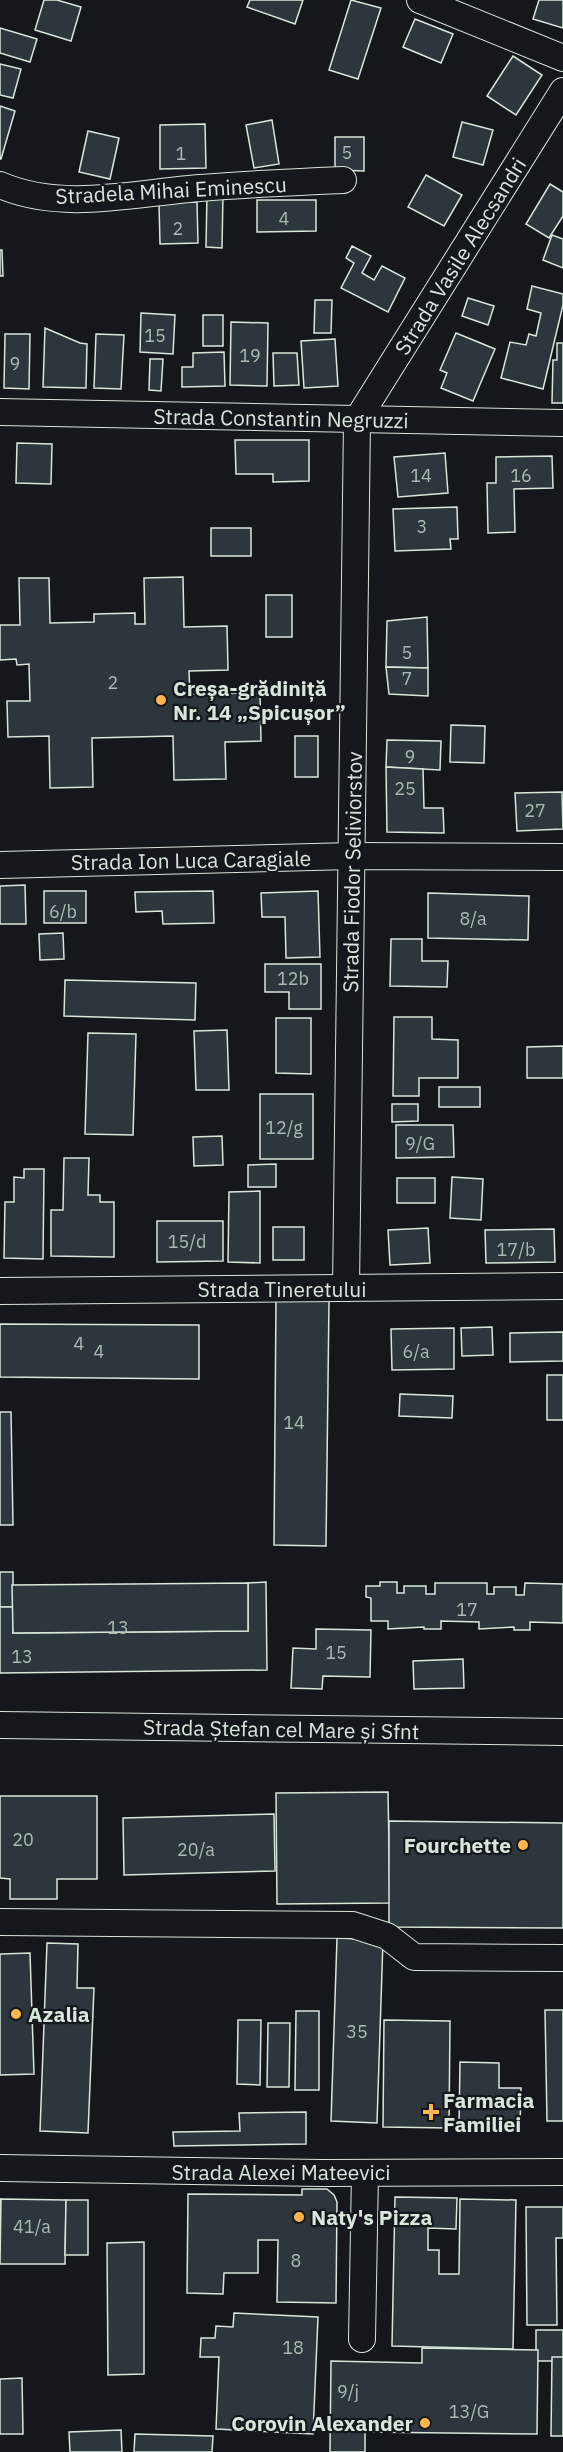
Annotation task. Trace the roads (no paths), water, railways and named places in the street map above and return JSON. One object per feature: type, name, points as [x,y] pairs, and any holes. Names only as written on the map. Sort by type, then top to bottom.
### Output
[{"type":"street","points":[[420,0],[563,58]]},
{"type":"street","name":"Strada Vasile Alecsandri","points":[[357,420],[563,92]]},
{"type":"street","name":"Stradela Mihai Eminescu","points":[[0,185],[22,195],[62,200],[119,197],[200,188],[343,180]]},
{"type":"street","name":"Strada Constantin Negruzzi","points":[[0,412],[563,423]]},
{"type":"street","name":"Strada Fiodor Seliviorstov","points":[[346,1288],[357,420]]},
{"type":"street","name":"Strada Ion Luca Caragiale","points":[[0,865],[352,856],[563,857]]},
{"type":"street","name":"Strada Tineretului","points":[[0,1291],[563,1286]]},
{"type":"street","name":"Strada Ștefan cel Mare și Sfnt","points":[[0,1725],[563,1732]]},
{"type":"street","points":[[0,1922],[353,1925],[387,1936],[414,1957],[563,1959]]},
{"type":"street","name":"Strada Alexei Mateevici","points":[[0,2169],[365,2173],[563,2172]]},
{"type":"street","points":[[362,2339],[365,2173]]},
{"type":"place","name":"Creșa-grădiniță Nr. 14 „Spicușor”","points":[[161,700]]},
{"type":"place","name":"Fourchette","points":[[523,1845]]},
{"type":"place","name":"Azalia","points":[[16,2014]]},
{"type":"place","name":"Farmacia Familiei","points":[[431,2112]]},
{"type":"place","name":"Naty's Pizza","points":[[299,2217]]},
{"type":"place","name":"Corovin Alexander","points":[[425,2423]]}]
